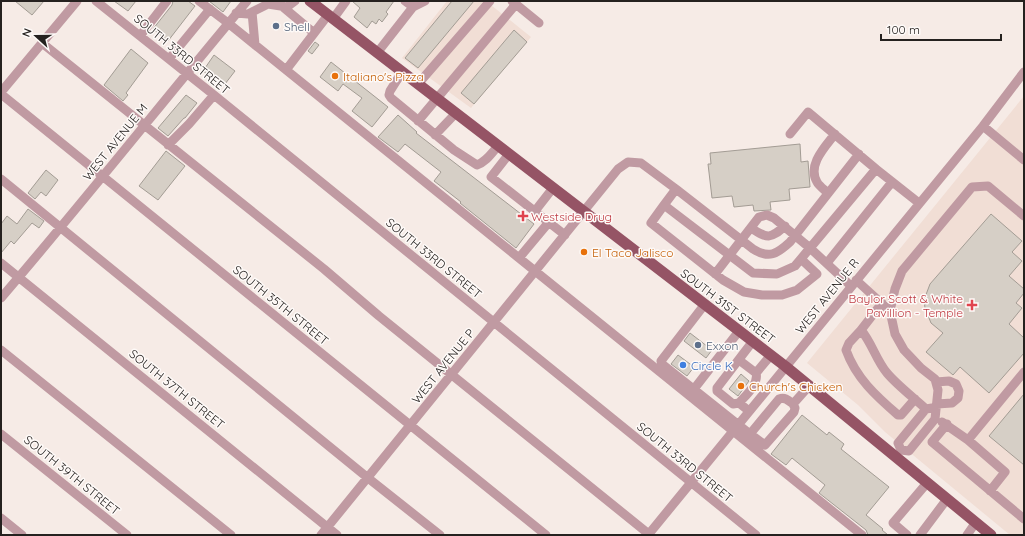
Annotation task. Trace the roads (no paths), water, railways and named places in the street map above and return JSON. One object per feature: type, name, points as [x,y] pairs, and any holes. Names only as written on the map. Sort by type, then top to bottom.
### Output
[{"type":"main road","name":"SOUTH 31ST STREET","points":[[310,1],[899,454],[927,483],[991,535]]},
{"type":"street","points":[[1,93],[77,1]]},
{"type":"street","name":"SOUTH 33RD STREET","points":[[96,1],[756,535]]},
{"type":"street","points":[[140,36],[167,1]]},
{"type":"street","points":[[199,1],[519,258],[736,428],[862,535]]},
{"type":"street","name":"WEST AVENUE M","points":[[1,298],[104,176],[186,73],[247,1]]},
{"type":"street","points":[[236,14],[252,12],[268,4],[283,7],[289,6],[295,1]]},
{"type":"street","points":[[286,70],[314,34],[346,1]]},
{"type":"street","points":[[405,1],[413,7]]},
{"type":"street","points":[[377,53],[413,7],[425,1]]},
{"type":"street","points":[[418,84],[490,1]]},
{"type":"street","points":[[418,121],[514,3],[539,23]]},
{"type":"street","points":[[283,7],[314,34]]},
{"type":"street","points":[[169,59],[210,9]]},
{"type":"street","points":[[252,12],[255,45]]},
{"type":"street","points":[[42,43],[324,269],[379,316],[649,535]]},
{"type":"street","points":[[402,72],[390,91],[389,94],[391,98],[470,162],[477,166],[488,158],[498,146]]},
{"type":"street","name":"WEST AVENUE R","points":[[649,535],[785,366],[983,126],[1024,72]]},
{"type":"street","name":"SOUTH 35TH STREET","points":[[1,93],[546,535]]},
{"type":"street","points":[[168,144],[189,124],[214,95]]},
{"type":"street","points":[[790,134],[808,112],[919,203]]},
{"type":"street","points":[[435,135],[456,113]]},
{"type":"street","points":[[983,126],[1024,160]]},
{"type":"street","points":[[828,193],[817,182],[815,164],[818,157],[834,134]]},
{"type":"street","points":[[509,154],[490,178],[565,235]]},
{"type":"street","points":[[802,259],[817,274],[797,290],[782,295],[762,295],[744,292],[715,274],[651,223],[676,189],[758,253],[769,255],[782,249],[795,235],[858,154]]},
{"type":"street","name":"WEST AVENUE P","points":[[321,535],[618,169],[628,162],[641,163],[676,189]]},
{"type":"street","points":[[664,205],[753,273],[777,274],[795,266],[802,259],[876,169]]},
{"type":"street","points":[[1,179],[440,535]]},
{"type":"street","points":[[827,263],[892,182]]},
{"type":"street","points":[[936,382],[949,381],[956,384],[959,391],[958,398],[952,403],[937,406],[926,409],[898,443],[899,454],[909,451],[935,419],[937,406],[938,390],[936,382],[935,378],[922,368],[904,350],[895,334],[890,311],[895,289],[902,272],[972,187],[988,186],[1024,216]]},
{"type":"street","points":[[535,211],[553,188]]},
{"type":"street","points":[[715,274],[759,217],[767,215],[785,226],[827,263],[882,303],[890,311]]},
{"type":"street","points":[[519,258],[549,222]]},
{"type":"street","points":[[751,228],[761,235],[769,237],[776,234],[785,226]]},
{"type":"street","name":"SOUTH 37TH STREET","points":[[1,263],[337,535]]},
{"type":"street","points":[[882,303],[849,343],[846,350],[868,388],[898,415],[905,412],[915,398]]},
{"type":"street","points":[[705,304],[661,361],[662,364],[694,389],[736,428],[750,434],[765,445],[794,412],[795,408],[793,404],[787,399],[783,398],[779,400],[750,434]]},
{"type":"street","points":[[861,330],[887,374],[926,409]]},
{"type":"street","points":[[694,389],[739,331]]},
{"type":"street","points":[[753,341],[717,388],[717,391],[733,404],[739,403],[756,382],[756,374],[771,356]]},
{"type":"street","points":[[1,350],[231,535]]},
{"type":"street","points":[[739,360],[756,374]]},
{"type":"street","points":[[968,440],[1024,372]]},
{"type":"street","points":[[793,404],[809,386]]},
{"type":"street","points":[[739,403],[750,411]]},
{"type":"street","points":[[935,419],[947,424],[1006,472],[990,491]]},
{"type":"street","points":[[947,424],[932,442],[1024,519]]},
{"type":"street","name":"SOUTH 39TH STREET","points":[[1,434],[127,535]]},
{"type":"street","points":[[907,535],[893,523],[927,483]]},
{"type":"street","points":[[920,535],[947,499]]},
{"type":"street","points":[[1,518],[22,535]]},
{"type":"street","points":[[967,535],[976,522]]},
{"type":"place","name":"Shell","points":[[276,26]]},
{"type":"place","name":"Italiano's Pizza","points":[[335,76]]},
{"type":"place","name":"Westside Drug","points":[[523,216]]},
{"type":"place","name":"El Taco Jalisco","points":[[584,252]]},
{"type":"place","name":"Baylor Scott & White Pavillion - Temple","points":[[972,305]]},
{"type":"place","name":"Exxon","points":[[698,345]]},
{"type":"place","name":"Circle K","points":[[683,365]]},
{"type":"place","name":"Church's Chicken","points":[[741,386]]}]
